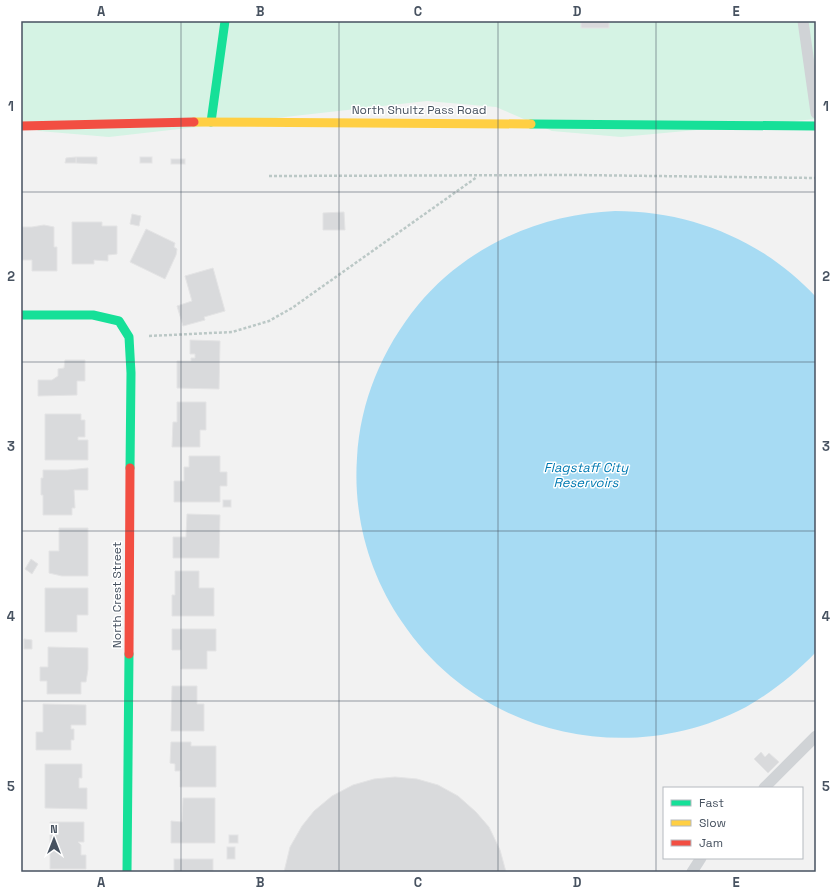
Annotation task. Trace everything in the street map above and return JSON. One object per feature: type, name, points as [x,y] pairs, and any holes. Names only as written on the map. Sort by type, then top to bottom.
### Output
[{"type":"street","points":[[211,122],[225,21]]},
{"type":"street","name":"North Shultz Pass Road","points":[[21,126],[211,122],[337,122],[816,126]]},
{"type":"street","name":"North Crest Street","points":[[21,315],[93,315],[119,321],[129,337],[131,381],[127,872]]},
{"type":"lane","points":[[803,21],[816,113]]},
{"type":"lane","points":[[765,787],[816,736]]},
{"type":"lane","points":[[692,872],[700,859]]},
{"type":"path","points":[[269,176],[816,178]]},
{"type":"path","points":[[129,337],[232,332],[269,321],[292,308],[477,177]]},
{"type":"green space","points":[[21,21],[816,21],[816,119],[621,137],[552,131],[496,107],[427,101],[109,137],[39,131],[21,123]]},
{"type":"water","name":"Flagstaff City Reservoirs","points":[[615,211],[644,212],[672,217],[699,223],[725,233],[750,245],[773,260],[796,277],[816,297],[816,652],[774,689],[746,707],[700,726],[653,736],[605,737],[558,730],[512,715],[471,691],[433,660],[402,622],[390,604],[380,584],[372,564],[361,523],[356,480],[359,437],[368,397],[375,377],[405,322],[437,284],[482,250],[507,237],[559,219],[587,213]]},
{"type":"building","points":[[581,21],[609,21],[609,28],[581,28]]},
{"type":"building","points":[[76,157],[97,157],[97,164],[76,163]]},
{"type":"building","points":[[76,157],[76,163],[65,163],[66,158]]},
{"type":"building","points":[[140,157],[152,157],[152,163],[140,163]]},
{"type":"building","points":[[171,159],[185,159],[185,164],[171,164]]},
{"type":"building","points":[[344,212],[345,230],[323,230],[323,213]]},
{"type":"building","points":[[132,214],[141,216],[139,226],[130,224]]},
{"type":"building","points":[[72,222],[102,222],[102,226],[117,226],[117,254],[108,255],[108,261],[94,260],[94,264],[72,264]]},
{"type":"building","points":[[44,225],[54,227],[54,247],[57,247],[57,271],[32,271],[32,260],[21,260],[21,227]]},
{"type":"building","points":[[146,229],[175,243],[174,247],[177,249],[176,255],[165,279],[130,262]]},
{"type":"building","points":[[213,268],[225,311],[204,317],[205,320],[183,326],[177,306],[192,301],[185,276]]},
{"type":"building","points":[[190,340],[220,341],[219,389],[177,388],[177,361],[191,361],[191,358],[195,358],[195,354],[190,354]]},
{"type":"building","points":[[65,360],[85,360],[85,381],[77,381],[77,395],[38,396],[38,380],[52,380],[58,376],[58,369],[64,368]]},
{"type":"building","points":[[177,402],[206,402],[206,430],[200,430],[200,447],[172,447],[173,422],[177,422]]},
{"type":"building","points":[[45,414],[81,414],[81,420],[85,420],[85,437],[78,437],[78,440],[88,440],[88,460],[45,460]]},
{"type":"building","points":[[189,456],[220,456],[220,472],[227,472],[227,486],[220,486],[220,502],[174,502],[174,481],[184,481],[184,467],[189,467]]},
{"type":"building","points":[[88,468],[88,490],[74,490],[75,508],[72,508],[72,515],[43,515],[41,478],[43,478],[43,470]]},
{"type":"building","points":[[223,500],[231,500],[231,507],[223,507]]},
{"type":"building","points":[[187,514],[220,515],[219,558],[173,558],[173,537],[186,537]]},
{"type":"building","points":[[59,528],[88,528],[88,576],[62,576],[49,573],[49,551],[59,551]]},
{"type":"building","points":[[31,559],[38,564],[32,574],[25,569]]},
{"type":"building","points":[[175,571],[199,571],[199,588],[214,588],[214,616],[172,616],[172,595],[175,595]]},
{"type":"building","points":[[45,588],[88,588],[88,615],[77,615],[77,632],[45,632]]},
{"type":"building","points":[[172,629],[216,629],[216,651],[207,651],[207,669],[181,669],[181,650],[172,650]]},
{"type":"building","points":[[24,639],[32,640],[32,649],[24,649]]},
{"type":"building","points":[[48,647],[88,648],[88,669],[86,682],[81,682],[81,694],[47,694],[47,681],[40,681],[40,667],[48,667]]},
{"type":"building","points":[[172,686],[197,686],[197,704],[204,704],[204,731],[171,731]]},
{"type":"building","points":[[43,704],[86,705],[86,725],[71,725],[71,729],[74,729],[74,740],[71,740],[71,750],[36,750],[36,732],[43,732]]},
{"type":"building","points":[[171,742],[191,742],[191,746],[216,746],[216,787],[180,787],[180,771],[175,771],[175,764],[170,763]]},
{"type":"building","points":[[761,752],[765,757],[769,753],[779,762],[768,773],[754,759]]},
{"type":"building","points":[[45,764],[82,764],[82,778],[79,778],[79,788],[87,788],[87,809],[45,808]]},
{"type":"building","points":[[395,777],[417,779],[438,785],[458,796],[476,812],[489,827],[500,850],[506,872],[284,872],[290,847],[302,826],[314,811],[332,796],[353,785],[374,779]]},
{"type":"building","points":[[183,798],[215,798],[215,843],[171,843],[171,821],[182,822]]},
{"type":"building","points":[[50,822],[84,822],[84,842],[78,842],[81,845],[81,855],[86,855],[86,869],[50,869]]},
{"type":"building","points":[[229,835],[238,835],[238,843],[229,843]]},
{"type":"building","points":[[227,847],[235,847],[235,859],[227,859]]},
{"type":"building","points":[[174,859],[213,859],[213,872],[174,872]]},
{"type":"traffic: fast","points":[[211,122],[225,21]]},
{"type":"traffic: fast","points":[[531,124],[816,126]]},
{"type":"traffic: fast","points":[[21,315],[93,315],[119,321],[129,337],[131,373],[130,468]]},
{"type":"traffic: fast","points":[[127,872],[129,654]]},
{"type":"traffic: slow","points":[[194,122],[531,124]]},
{"type":"traffic: jam","points":[[21,126],[194,122]]},
{"type":"traffic: jam","points":[[129,654],[130,468]]}]
